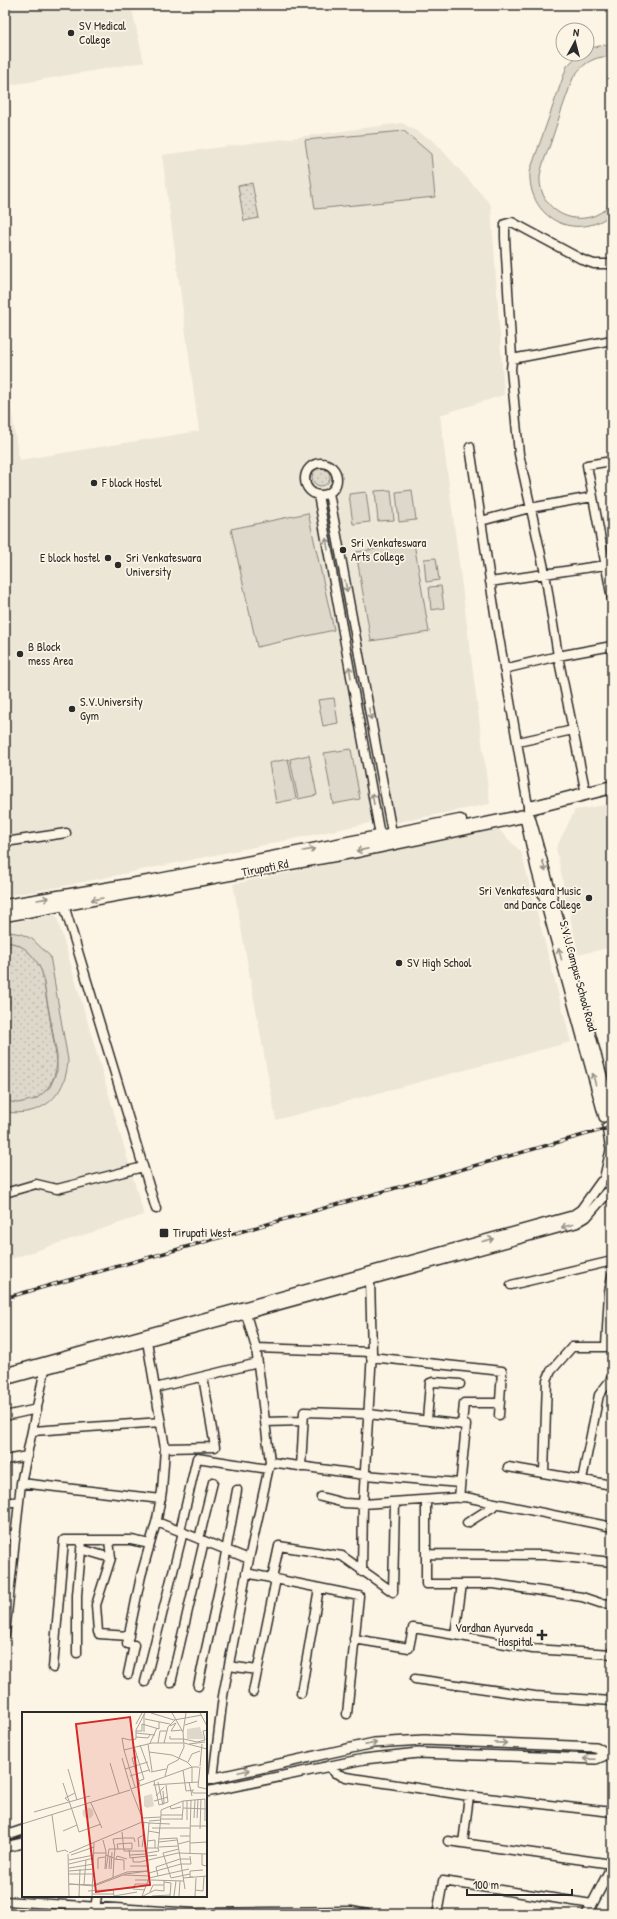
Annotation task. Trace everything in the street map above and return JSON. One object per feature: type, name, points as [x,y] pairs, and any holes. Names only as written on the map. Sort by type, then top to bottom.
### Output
[{"type":"main road","points":[[527,812],[612,787]]},
{"type":"main road","points":[[527,812],[612,795]]},
{"type":"main road","name":"Tirupati Rd","points":[[394,839],[509,820],[527,812]]},
{"type":"main road","name":"Tirupati Rd","points":[[5,915],[64,905],[155,885],[381,842],[527,812]]},
{"type":"main road","name":"Tirupati Rd","points":[[5,906],[155,885]]},
{"type":"street","points":[[586,794],[558,656],[545,573],[519,454],[511,369],[512,359],[505,238],[507,222],[512,222],[583,260],[594,264],[612,264]]},
{"type":"street","points":[[512,359],[612,340]]},
{"type":"street","points":[[470,447],[504,669],[518,742],[527,812]]},
{"type":"street","points":[[612,461],[587,464],[592,497],[609,565],[612,599]]},
{"type":"street","points":[[317,463],[327,463],[336,472],[336,484],[329,493],[318,495],[308,489],[304,478],[307,470],[317,463]]},
{"type":"street","points":[[329,493],[394,839]]},
{"type":"street","points":[[318,495],[381,842]]},
{"type":"street","points":[[481,521],[530,508],[592,497]]},
{"type":"street","points":[[490,582],[609,565]]},
{"type":"street","points":[[504,669],[558,656],[612,646]]},
{"type":"street","points":[[518,742],[573,730]]},
{"type":"street","name":"S.V.U.Campus School Road","points":[[527,812],[528,830],[604,1117]]},
{"type":"street","name":"S.V.U.Campus School Road","points":[[527,812],[612,1112]]},
{"type":"street","points":[[509,820],[528,830]]},
{"type":"street","points":[[5,842],[66,833]]},
{"type":"street","points":[[64,905],[156,1209]]},
{"type":"street","points":[[5,1380],[576,1224],[586,1217],[609,1194],[602,1188],[606,1177],[611,1150],[607,1127]]},
{"type":"street","points":[[5,1193],[36,1184],[57,1189],[143,1167]]},
{"type":"street","points":[[5,1373],[572,1216],[582,1210],[606,1177]]},
{"type":"street","points":[[512,1285],[612,1261]]},
{"type":"street","points":[[544,1474],[547,1380],[549,1374],[572,1348],[609,1347],[609,1292],[612,1276]]},
{"type":"street","points":[[362,1572],[363,1504],[371,1354],[370,1280]]},
{"type":"street","points":[[246,1314],[256,1348],[269,1465],[248,1559],[223,1696],[210,1779],[374,1743],[396,1741],[424,1740],[596,1747],[610,1754]]},
{"type":"street","points":[[128,1674],[134,1645],[127,1644],[128,1636],[150,1544],[157,1522],[161,1499],[165,1448],[147,1341]]},
{"type":"street","points":[[256,1348],[371,1354],[502,1371],[499,1415]]},
{"type":"street","points":[[155,1388],[258,1363]]},
{"type":"street","points":[[5,1634],[7,1599],[21,1483],[45,1369]]},
{"type":"street","points":[[165,1448],[215,1446],[203,1376]]},
{"type":"street","points":[[582,1480],[599,1395],[612,1378]]},
{"type":"street","points":[[427,1420],[430,1384],[433,1382],[460,1384]]},
{"type":"street","points":[[462,1425],[464,1403],[500,1403]]},
{"type":"street","points":[[5,1416],[37,1409]]},
{"type":"street","points":[[301,1467],[304,1412],[368,1414],[466,1425],[459,1498]]},
{"type":"street","points":[[265,1422],[303,1421]]},
{"type":"street","points":[[32,1431],[161,1422]]},
{"type":"street","points":[[5,1460],[27,1456]]},
{"type":"street","points":[[145,1682],[181,1532],[196,1458],[460,1483]]},
{"type":"street","points":[[508,1467],[612,1485]]},
{"type":"street","points":[[171,1683],[213,1482]]},
{"type":"street","points":[[21,1483],[161,1499]]},
{"type":"street","points":[[198,1686],[237,1490]]},
{"type":"street","points":[[321,1498],[344,1503],[363,1504],[465,1497],[612,1527]]},
{"type":"street","points":[[426,1500],[426,1584],[494,1584],[582,1597],[600,1603],[612,1604]]},
{"type":"street","points":[[5,1503],[19,1501]]},
{"type":"street","points":[[253,1692],[274,1579],[278,1546],[342,1556],[362,1572],[393,1592],[395,1502]]},
{"type":"street","points":[[467,1523],[497,1504]]},
{"type":"street","points":[[157,1522],[248,1559]]},
{"type":"street","points":[[5,1536],[16,1534]]},
{"type":"street","points":[[53,1668],[64,1540],[131,1540],[150,1544]]},
{"type":"street","points":[[78,1653],[77,1595],[82,1540]]},
{"type":"street","points":[[109,1540],[112,1558],[96,1602],[98,1632],[99,1634],[128,1636]]},
{"type":"street","points":[[81,1549],[112,1558]]},
{"type":"street","points":[[427,1554],[544,1556],[612,1562]]},
{"type":"street","points":[[246,1573],[358,1596],[347,1714]]},
{"type":"street","points":[[455,1635],[462,1584]]},
{"type":"street","points":[[301,1693],[319,1588]]},
{"type":"street","points":[[354,1639],[409,1648],[413,1628],[533,1650],[612,1654]]},
{"type":"street","points":[[229,1666],[257,1670]]},
{"type":"street","points":[[415,1679],[535,1696],[612,1701]]},
{"type":"street","points":[[207,1792],[364,1759],[418,1753],[596,1759],[610,1754]]},
{"type":"street","points":[[328,1766],[335,1773],[346,1777],[469,1796],[612,1812]]},
{"type":"street","points":[[463,1843],[469,1796]]},
{"type":"street","points":[[5,1836],[22,1830]]},
{"type":"street","points":[[448,1841],[612,1865],[586,1914]]},
{"type":"street","points":[[5,1847],[22,1843]]},
{"type":"street","points":[[438,1914],[443,1881],[592,1904]]},
{"type":"street","points":[[96,1908],[97,1897]]},
{"type":"street","points":[[5,1901],[83,1911],[96,1908],[156,1913],[194,1914],[351,1911],[367,1914]]},
{"type":"shaded area","name":"SV Medical College","points":[[5,5],[131,5],[144,62],[5,86]]},
{"type":"shaded area","points":[[612,45],[612,57],[600,57],[595,59],[595,47]]},
{"type":"shaded area","points":[[571,62],[590,62],[580,69],[573,78],[543,165],[540,185],[545,198],[554,209],[574,218],[585,218],[600,213],[612,202],[612,214],[598,222],[583,226],[569,226],[556,221],[545,213],[536,202],[531,188],[530,171],[567,66]]},
{"type":"shaded area","points":[[402,123],[434,141],[491,205],[504,395],[440,415],[490,804],[399,822],[370,823],[54,888],[5,896],[5,369],[19,460],[199,431],[162,155]]},
{"type":"shaded area","points":[[404,131],[431,154],[435,197],[315,209],[305,140]]},
{"type":"shaded area","points":[[252,183],[259,218],[244,221],[238,186]]},
{"type":"shaded area","points":[[317,468],[325,468],[330,473],[328,484],[325,486],[317,486],[312,481],[312,473]]},
{"type":"shaded area","points":[[391,490],[394,520],[378,521],[375,491]]},
{"type":"shaded area","points":[[412,490],[416,520],[399,522],[396,492]]},
{"type":"shaded area","points":[[366,492],[370,522],[353,524],[349,494]]},
{"type":"shaded area","points":[[308,513],[334,630],[257,647],[231,529]]},
{"type":"shaded area","points":[[414,543],[429,632],[371,641],[356,552]]},
{"type":"shaded area","points":[[436,558],[439,580],[426,582],[424,559]]},
{"type":"shaded area","points":[[441,586],[444,608],[431,610],[429,587]]},
{"type":"shaded area","points":[[334,698],[338,723],[323,726],[318,700]]},
{"type":"shaded area","points":[[351,749],[360,799],[333,804],[324,753]]},
{"type":"shaded area","points":[[309,755],[317,795],[298,799],[290,759]]},
{"type":"shaded area","points":[[288,759],[296,799],[276,803],[269,763]]},
{"type":"shaded area","name":"Sri Venkateswara Music and Dance College","points":[[612,804],[612,947],[578,955],[556,848],[575,810]]},
{"type":"shaded area","name":"SV High School","points":[[498,829],[521,852],[571,1042],[276,1120],[233,884]]},
{"type":"shaded area","points":[[56,914],[144,1215],[5,1261],[5,924]]},
{"type":"shaded area","points":[[5,931],[21,934],[32,939],[50,956],[68,1060],[63,1084],[50,1102],[41,1108],[18,1113],[5,1112],[5,1101],[18,1103],[36,1099],[50,1087],[57,1071],[57,1056],[42,972],[28,951],[18,945],[5,942]]},
{"type":"shaded area","points":[[5,942],[18,945],[28,951],[42,972],[57,1061],[56,1071],[47,1088],[41,1095],[25,1103],[5,1101]]},
{"type":"railway","points":[[5,1298],[612,1127]]},
{"type":"place","name":"SV Medical College","points":[[71,33]]},
{"type":"place","name":"F block Hostel","points":[[94,483]]},
{"type":"place","name":"Sri Venkateswara Arts College","points":[[343,550]]},
{"type":"place","name":"E block hostel","points":[[108,558]]},
{"type":"place","name":"Sri Venkateswara University","points":[[118,565]]},
{"type":"place","name":"B Block mess Area","points":[[20,654]]},
{"type":"place","name":"S.V.University Gym","points":[[72,709]]},
{"type":"place","name":"Sri Venkateswara Music and Dance College","points":[[589,898]]},
{"type":"place","name":"SV High School","points":[[399,963]]},
{"type":"place","name":"Tirupati West","points":[[164,1233]]},
{"type":"place","name":"Vardhan Ayurveda Hospital","points":[[542,1635]]}]
